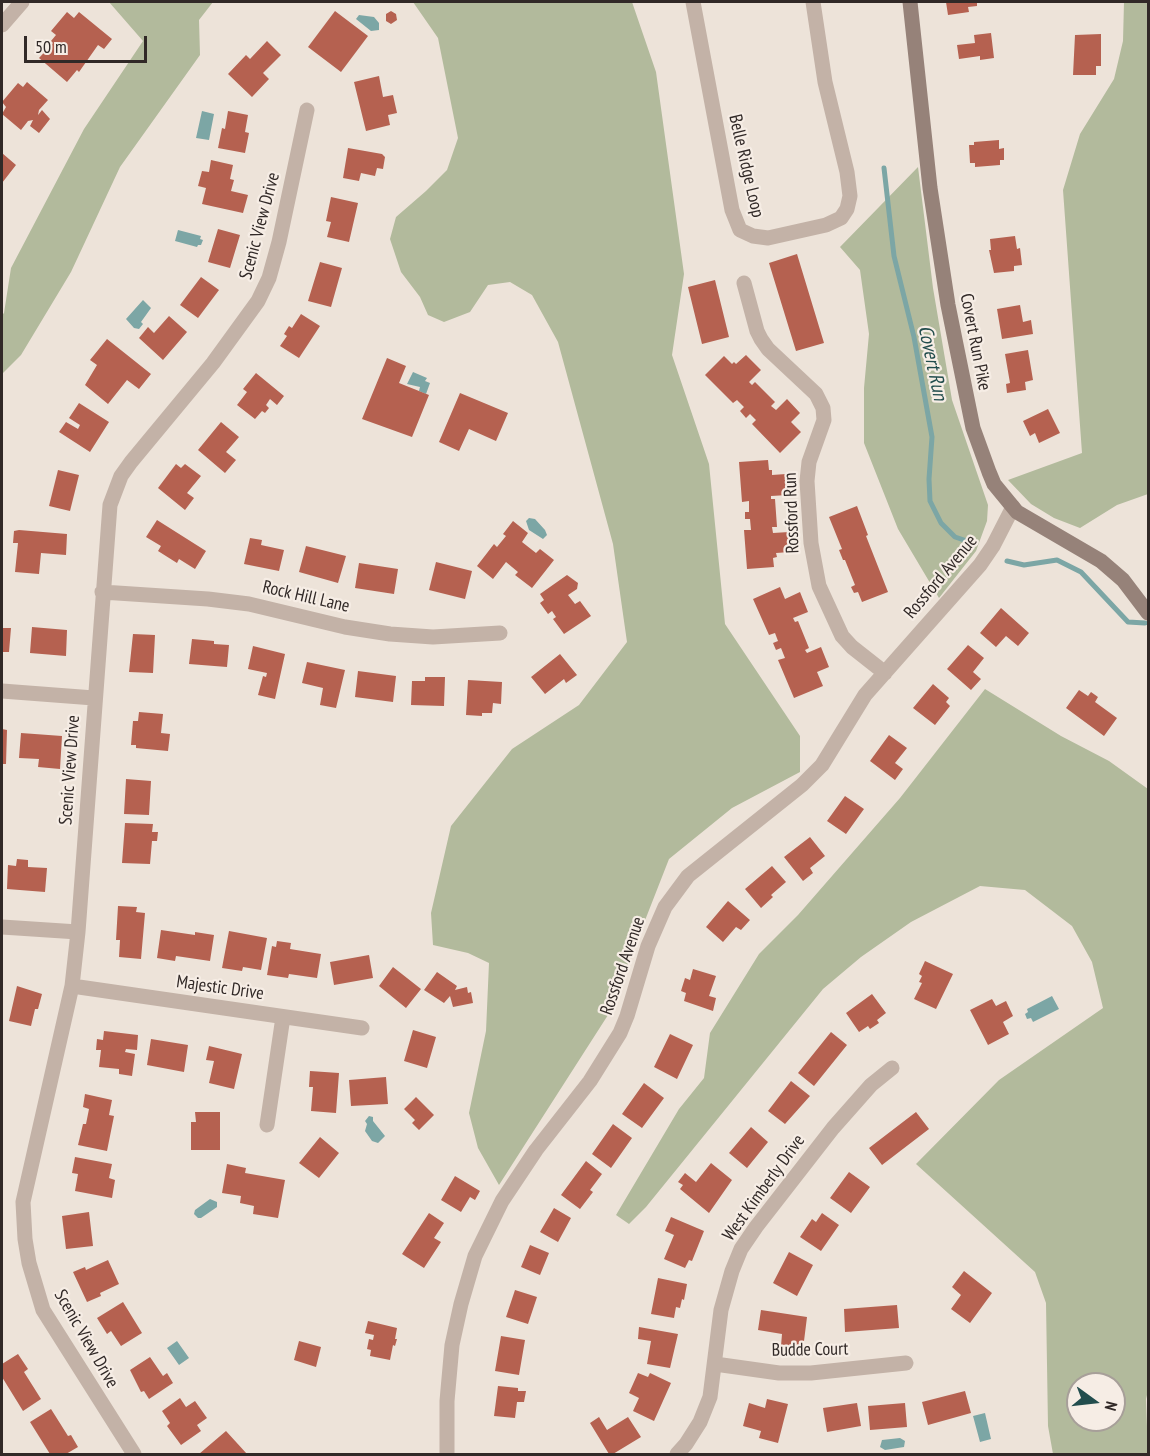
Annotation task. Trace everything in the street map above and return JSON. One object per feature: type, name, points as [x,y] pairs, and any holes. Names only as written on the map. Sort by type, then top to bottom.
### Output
[{"type":"street","points":[[2,25],[22,2]]},
{"type":"street","name":"Belle Ridge Loop","points":[[693,2],[732,210],[740,230],[753,236],[768,238],[797,233],[841,218],[847,209],[850,196],[847,172],[825,82],[813,2]]},
{"type":"street","name":"Covert Run Pike","points":[[910,2],[930,188],[948,305],[973,428],[989,472],[994,483],[1013,507],[1101,561],[1123,580],[1149,613]]},
{"type":"street","name":"Scenic View Drive","points":[[134,1455],[44,1310],[32,1275],[25,1239],[23,1202],[72,986],[78,933],[110,505],[121,476],[134,458],[237,333],[258,301],[269,278],[290,195],[307,110]]},
{"type":"street","name":"Rossford Run","points":[[744,283],[761,339],[768,349],[816,394],[824,408],[824,420],[809,462],[807,480],[811,543],[819,586],[842,636],[852,647],[885,673]]},
{"type":"street","name":"Rossford Avenue","points":[[447,1455],[447,1401],[453,1345],[460,1304],[475,1256],[502,1201],[536,1150],[590,1082],[620,1033],[648,946],[665,907],[688,876],[802,785],[822,765],[865,696],[980,565],[993,546],[1013,507]]},
{"type":"street","name":"Rock Hill Lane","points":[[102,592],[249,604],[345,627],[390,634],[433,637],[500,633]]},
{"type":"street","points":[[2,691],[94,698]]},
{"type":"street","points":[[2,927],[78,933]]},
{"type":"street","name":"Majestic Drive","points":[[72,986],[362,1028]]},
{"type":"street","points":[[267,1125],[283,1017]]},
{"type":"street","name":"West Kimberly Drive","points":[[677,1455],[700,1422],[710,1397],[721,1310],[726,1288],[741,1249],[832,1128],[871,1085],[892,1068]]},
{"type":"street","name":"Budde Court","points":[[715,1364],[778,1372],[812,1373],[906,1363]]},
{"type":"green space","points":[[109,2],[213,2],[199,20],[200,55],[120,167],[71,272],[21,355],[2,374],[2,315],[11,268],[84,129],[143,41]]},
{"type":"green space","points":[[413,2],[632,2],[656,72],[684,274],[672,355],[709,464],[725,624],[800,736],[800,772],[732,808],[669,859],[608,1015],[499,1185],[478,1148],[469,1113],[486,1031],[489,963],[468,953],[433,945],[431,913],[451,826],[512,749],[579,705],[627,642],[613,544],[558,342],[532,295],[510,282],[488,285],[470,312],[444,322],[428,315],[420,297],[401,272],[390,239],[396,217],[447,170],[458,138],[438,38]]},
{"type":"green space","points":[[1124,2],[1148,2],[1148,494],[1117,505],[1080,528],[1054,518],[1031,504],[1008,480],[1082,453],[1063,190],[1080,134],[1114,79],[1123,41]]},
{"type":"green space","points":[[918,167],[933,288],[952,400],[988,505],[987,521],[976,551],[939,598],[898,529],[864,443],[864,388],[869,334],[860,270],[840,247]]},
{"type":"green space","points":[[985,689],[1061,736],[1109,761],[1148,789],[1148,1391],[1146,1399],[1148,1454],[1053,1454],[1048,1426],[1046,1303],[1035,1272],[916,1164],[999,1080],[1103,1008],[1092,962],[1072,926],[1025,890],[980,886],[911,922],[861,957],[823,989],[646,1207],[629,1224],[616,1215],[679,1109],[704,1078],[710,1033],[759,954],[798,915],[900,798]]},
{"type":"water","points":[[359,15],[374,17],[379,23],[379,30],[371,31],[356,19]]},
{"type":"water","points":[[202,111],[214,114],[209,140],[196,138]]},
{"type":"water","points":[[178,230],[201,236],[200,239],[203,240],[201,245],[197,247],[175,241]]},
{"type":"water","points":[[143,300],[151,308],[139,329],[134,328],[126,319]]},
{"type":"water","points":[[413,372],[427,378],[425,381],[430,383],[426,394],[419,391],[420,387],[407,384]]},
{"type":"water","points":[[529,518],[535,519],[545,530],[547,535],[543,539],[529,530],[526,521]]},
{"type":"water","points":[[1052,996],[1059,1009],[1033,1022],[1031,1018],[1027,1019],[1025,1014],[1028,1012],[1027,1009]]},
{"type":"water","points":[[369,1116],[373,1117],[373,1121],[385,1136],[378,1143],[372,1141],[365,1131],[367,1124],[365,1121]]},
{"type":"water","points":[[210,1199],[217,1202],[217,1207],[198,1218],[194,1214],[195,1210]]},
{"type":"water","points":[[177,1341],[189,1358],[179,1365],[167,1348]]},
{"type":"water","points":[[985,1413],[991,1439],[980,1442],[973,1416]]},
{"type":"water","points":[[900,1438],[905,1441],[904,1447],[885,1450],[880,1447],[882,1440]]},
{"type":"building","points":[[946,2],[977,2],[977,6],[968,7],[969,12],[948,15]]},
{"type":"building","points":[[335,11],[368,36],[341,72],[308,47]]},
{"type":"building","points":[[391,11],[396,14],[397,20],[391,24],[386,21],[386,14]]},
{"type":"building","points":[[67,12],[74,18],[79,12],[112,39],[104,49],[98,45],[79,72],[77,70],[67,82],[39,58],[53,43],[51,41],[56,35],[51,31]]},
{"type":"building","points":[[991,33],[994,58],[980,60],[980,56],[959,59],[957,45],[975,43],[974,35]]},
{"type":"building","points":[[1101,34],[1101,66],[1096,66],[1096,75],[1073,75],[1075,35]]},
{"type":"building","points":[[267,41],[281,55],[263,73],[269,79],[252,97],[228,74],[246,55],[250,59]]},
{"type":"building","points":[[379,76],[383,97],[393,95],[397,113],[388,115],[390,125],[366,131],[354,82]]},
{"type":"building","points":[[27,82],[48,100],[39,110],[38,115],[42,110],[50,119],[39,133],[30,126],[33,120],[28,121],[21,130],[2,114],[6,107],[2,102],[18,83],[23,87]]},
{"type":"building","points":[[228,111],[248,115],[245,132],[249,133],[245,153],[218,148],[222,128],[225,129]]},
{"type":"building","points":[[999,140],[999,149],[1004,148],[1004,160],[1000,160],[1000,165],[975,167],[975,163],[970,163],[969,145],[974,145],[974,142]]},
{"type":"building","points":[[348,148],[382,154],[385,157],[383,169],[377,168],[375,176],[361,173],[359,181],[343,178]]},
{"type":"building","points":[[2,153],[16,165],[2,183]]},
{"type":"building","points":[[211,160],[233,165],[230,179],[234,180],[231,191],[248,195],[243,213],[202,204],[206,188],[198,186],[202,171],[209,172]]},
{"type":"building","points":[[331,197],[358,203],[349,242],[327,237],[331,222],[326,221]]},
{"type":"building","points":[[218,229],[240,235],[230,268],[208,262]]},
{"type":"building","points":[[1015,236],[1017,249],[1020,248],[1022,265],[1014,266],[1014,271],[994,273],[989,250],[991,250],[990,239]]},
{"type":"building","points":[[797,254],[824,343],[796,351],[769,263]]},
{"type":"building","points":[[320,262],[342,268],[331,307],[308,301]]},
{"type":"building","points":[[201,277],[219,290],[198,318],[180,305]]},
{"type":"building","points":[[715,280],[729,337],[702,344],[688,287]]},
{"type":"building","points":[[1020,305],[1023,322],[1031,320],[1033,334],[1002,339],[997,309]]},
{"type":"building","points":[[301,314],[320,326],[299,358],[280,346],[287,336],[284,334],[289,326],[292,328]]},
{"type":"building","points":[[169,316],[187,332],[163,360],[139,338],[148,327],[154,333]]},
{"type":"building","points":[[107,339],[151,374],[139,389],[127,380],[108,404],[85,385],[97,365],[90,360]]},
{"type":"building","points":[[1028,350],[1033,380],[1025,382],[1026,390],[1007,393],[1006,384],[1010,383],[1005,354]]},
{"type":"building","points":[[746,355],[761,370],[749,382],[752,385],[755,382],[775,402],[771,406],[776,410],[787,399],[800,413],[791,422],[801,432],[780,453],[752,424],[756,420],[750,414],[746,418],[740,411],[744,407],[737,400],[733,403],[705,375],[724,356],[732,364],[734,362],[736,364]]},
{"type":"building","points":[[387,358],[406,366],[399,383],[429,395],[412,437],[362,419]]},
{"type":"building","points":[[256,373],[284,396],[277,405],[270,399],[266,405],[269,408],[265,413],[262,411],[255,419],[237,405],[247,392],[243,389]]},
{"type":"building","points":[[460,393],[508,413],[496,441],[469,429],[459,451],[439,442]]},
{"type":"building","points":[[79,403],[109,422],[90,452],[59,432],[66,422],[78,429],[80,425],[69,418]]},
{"type":"building","points":[[1048,409],[1060,433],[1039,443],[1035,433],[1030,436],[1023,421]]},
{"type":"building","points":[[221,422],[239,437],[226,452],[236,460],[225,473],[198,450]]},
{"type":"building","points":[[768,460],[772,475],[786,474],[788,495],[771,496],[771,499],[775,499],[777,527],[772,527],[773,533],[789,532],[790,552],[776,553],[777,557],[773,558],[774,567],[747,569],[744,530],[751,530],[750,519],[745,519],[745,512],[749,512],[749,501],[742,502],[739,462]]},
{"type":"building","points":[[176,464],[181,468],[185,464],[201,476],[187,493],[194,498],[185,510],[158,488]]},
{"type":"building","points":[[58,470],[79,475],[70,511],[49,506]]},
{"type":"building","points":[[857,506],[888,592],[862,602],[858,592],[854,593],[851,587],[855,585],[839,550],[842,549],[829,517]]},
{"type":"building","points":[[157,520],[206,551],[195,569],[179,559],[177,563],[158,551],[161,546],[146,537]]},
{"type":"building","points":[[513,521],[528,533],[522,542],[536,553],[540,549],[554,560],[532,588],[515,575],[518,572],[506,562],[493,579],[477,566],[494,544],[497,547],[506,536],[503,534]]},
{"type":"building","points":[[14,531],[67,534],[66,555],[41,553],[39,574],[15,572],[18,543],[13,543]]},
{"type":"building","points":[[250,538],[262,540],[261,545],[284,550],[279,571],[244,564]]},
{"type":"building","points":[[306,546],[346,556],[338,583],[299,572]]},
{"type":"building","points":[[436,562],[472,571],[465,599],[429,590]]},
{"type":"building","points":[[359,563],[398,569],[394,594],[355,588]]},
{"type":"building","points":[[567,575],[578,583],[577,589],[568,595],[575,604],[580,601],[591,616],[564,634],[553,619],[556,617],[552,611],[548,614],[540,603],[544,600],[540,594]]},
{"type":"building","points":[[780,587],[785,599],[800,592],[808,612],[793,618],[795,622],[798,621],[809,648],[805,650],[807,653],[821,647],[829,667],[817,672],[823,686],[794,698],[778,660],[785,658],[781,648],[776,650],[773,643],[778,641],[775,633],[769,635],[753,599]]},
{"type":"building","points":[[1001,608],[1029,633],[1018,646],[1006,636],[996,647],[980,633]]},
{"type":"building","points":[[32,627],[67,630],[66,656],[30,653]]},
{"type":"building","points":[[2,628],[11,628],[9,652],[2,652]]},
{"type":"building","points":[[133,634],[155,635],[153,673],[129,672]]},
{"type":"building","points":[[192,639],[229,645],[227,667],[189,664]]},
{"type":"building","points":[[968,645],[984,658],[973,672],[981,679],[971,690],[947,669]]},
{"type":"building","points":[[253,646],[285,654],[275,699],[258,695],[263,676],[266,677],[267,673],[248,669]]},
{"type":"building","points":[[560,654],[577,675],[566,683],[564,679],[545,694],[531,677]]},
{"type":"building","points":[[307,662],[345,670],[336,708],[320,705],[323,688],[302,683]]},
{"type":"building","points":[[358,671],[396,676],[393,702],[355,697]]},
{"type":"building","points":[[425,677],[445,677],[444,706],[411,705],[412,681],[425,681]]},
{"type":"building","points":[[468,680],[502,682],[501,704],[493,703],[492,713],[482,713],[482,716],[466,715]]},
{"type":"building","points":[[933,684],[949,698],[946,702],[950,706],[935,725],[913,708]]},
{"type":"building","points":[[1079,690],[1088,696],[1091,692],[1098,697],[1095,702],[1117,718],[1104,736],[1066,708]]},
{"type":"building","points":[[139,712],[163,714],[161,733],[170,734],[168,751],[136,748],[136,745],[131,745],[133,721],[138,721]]},
{"type":"building","points":[[2,729],[7,730],[6,764],[2,764]]},
{"type":"building","points":[[21,733],[62,736],[60,769],[38,767],[39,759],[19,758]]},
{"type":"building","points":[[889,735],[907,748],[895,763],[903,769],[895,780],[870,761]]},
{"type":"building","points":[[126,779],[151,781],[149,815],[124,814]]},
{"type":"building","points":[[845,796],[864,809],[846,834],[827,821]]},
{"type":"building","points":[[125,823],[153,824],[152,832],[158,832],[157,841],[152,841],[150,864],[122,863]]},
{"type":"building","points":[[810,837],[825,856],[810,868],[813,873],[803,881],[784,857]]},
{"type":"building","points":[[17,859],[28,860],[28,867],[47,868],[45,892],[7,889],[8,865],[16,866]]},
{"type":"building","points":[[772,866],[786,882],[771,895],[773,897],[761,908],[745,889]]},
{"type":"building","points":[[728,901],[750,920],[741,930],[736,927],[723,942],[706,927]]},
{"type":"building","points":[[118,906],[137,907],[136,912],[145,913],[141,959],[119,957],[120,940],[116,940]]},
{"type":"building","points":[[161,930],[214,935],[210,961],[176,956],[175,961],[157,958]]},
{"type":"building","points":[[229,931],[267,938],[261,970],[243,967],[242,971],[222,968]]},
{"type":"building","points":[[277,941],[291,943],[290,949],[321,954],[317,978],[289,974],[288,978],[267,975],[272,946],[276,947]]},
{"type":"building","points":[[369,955],[373,978],[334,985],[330,962]]},
{"type":"building","points":[[925,961],[953,974],[936,1009],[914,999],[922,983],[919,982],[922,976],[919,974]]},
{"type":"building","points":[[393,967],[421,989],[406,1008],[379,986]]},
{"type":"building","points":[[693,969],[716,976],[709,996],[716,998],[713,1011],[684,1001],[686,993],[681,991],[685,978],[690,980]]},
{"type":"building","points":[[437,972],[457,986],[455,990],[467,987],[468,993],[471,992],[473,1003],[453,1007],[450,996],[444,1003],[424,990]]},
{"type":"building","points":[[17,986],[42,994],[31,1026],[9,1021]]},
{"type":"building","points":[[872,994],[886,1013],[877,1020],[879,1023],[859,1032],[846,1013]]},
{"type":"building","points":[[992,999],[996,1006],[1006,1001],[1013,1016],[1003,1022],[1009,1034],[988,1045],[970,1010]]},
{"type":"building","points":[[413,1030],[436,1037],[427,1068],[404,1061]]},
{"type":"building","points":[[104,1031],[138,1035],[137,1050],[126,1049],[125,1052],[135,1054],[132,1076],[119,1074],[119,1069],[99,1067],[101,1050],[96,1050],[97,1039],[103,1040]]},
{"type":"building","points":[[831,1032],[847,1045],[814,1086],[798,1073]]},
{"type":"building","points":[[670,1034],[693,1045],[677,1079],[654,1067]]},
{"type":"building","points":[[151,1039],[188,1045],[184,1072],[147,1065]]},
{"type":"building","points":[[209,1046],[242,1054],[234,1089],[209,1083],[214,1061],[206,1060]]},
{"type":"building","points":[[310,1071],[339,1073],[336,1113],[311,1111],[313,1087],[309,1087]]},
{"type":"building","points":[[386,1077],[388,1104],[351,1106],[349,1080]]},
{"type":"building","points":[[791,1081],[810,1096],[785,1124],[768,1111]]},
{"type":"building","points":[[644,1083],[664,1098],[642,1128],[622,1114]]},
{"type":"building","points":[[85,1094],[112,1100],[109,1115],[114,1116],[107,1151],[78,1145],[89,1109],[83,1107]]},
{"type":"building","points":[[416,1097],[434,1115],[419,1130],[412,1123],[415,1120],[404,1109]]},
{"type":"building","points":[[195,1112],[220,1112],[220,1150],[191,1150],[191,1122],[196,1122]]},
{"type":"building","points":[[916,1112],[929,1129],[882,1165],[869,1148]]},
{"type":"building","points":[[613,1124],[632,1138],[611,1168],[592,1154]]},
{"type":"building","points":[[751,1127],[768,1142],[747,1168],[729,1153]]},
{"type":"building","points":[[320,1137],[339,1153],[319,1178],[299,1163]]},
{"type":"building","points":[[75,1157],[112,1164],[109,1178],[115,1180],[112,1198],[75,1191],[78,1174],[72,1173]]},
{"type":"building","points":[[586,1161],[602,1174],[590,1190],[593,1192],[580,1209],[561,1195]]},
{"type":"building","points":[[711,1163],[732,1180],[709,1213],[680,1189],[683,1185],[678,1182],[685,1173],[696,1182]]},
{"type":"building","points":[[227,1164],[246,1168],[245,1173],[285,1180],[278,1218],[253,1214],[254,1206],[240,1203],[241,1196],[222,1193]]},
{"type":"building","points":[[849,1172],[870,1187],[851,1213],[830,1198]]},
{"type":"building","points":[[455,1176],[480,1191],[475,1200],[470,1197],[461,1212],[441,1200]]},
{"type":"building","points":[[554,1208],[571,1218],[558,1242],[540,1232]]},
{"type":"building","points":[[89,1212],[93,1246],[66,1249],[62,1216]]},
{"type":"building","points":[[429,1213],[444,1223],[434,1238],[441,1242],[424,1268],[402,1254]]},
{"type":"building","points":[[822,1213],[839,1225],[821,1251],[800,1237],[812,1219],[816,1222]]},
{"type":"building","points":[[671,1217],[704,1231],[692,1261],[689,1260],[685,1268],[664,1259],[674,1235],[665,1231]]},
{"type":"building","points":[[530,1245],[549,1253],[540,1275],[521,1267]]},
{"type":"building","points":[[789,1252],[813,1265],[797,1296],[773,1283]]},
{"type":"building","points":[[108,1260],[119,1284],[87,1302],[73,1272],[85,1267],[86,1270]]},
{"type":"building","points":[[964,1271],[992,1293],[970,1323],[951,1309],[961,1295],[952,1287]]},
{"type":"building","points":[[658,1278],[687,1284],[684,1300],[682,1299],[680,1308],[676,1307],[674,1318],[651,1314]]},
{"type":"building","points":[[515,1290],[537,1297],[528,1324],[506,1317]]},
{"type":"building","points":[[123,1302],[142,1333],[121,1346],[111,1331],[107,1334],[97,1318]]},
{"type":"building","points":[[897,1305],[899,1328],[845,1332],[844,1309]]},
{"type":"building","points":[[761,1310],[807,1317],[803,1349],[781,1346],[782,1334],[758,1330]]},
{"type":"building","points":[[368,1321],[397,1328],[395,1339],[397,1339],[395,1346],[393,1345],[390,1360],[370,1356],[371,1350],[367,1349],[369,1339],[373,1340],[374,1335],[365,1333]]},
{"type":"building","points":[[639,1327],[678,1334],[670,1368],[647,1364],[651,1341],[638,1339]]},
{"type":"building","points":[[501,1336],[525,1340],[519,1375],[495,1371]]},
{"type":"building","points":[[299,1341],[321,1347],[316,1367],[294,1360]]},
{"type":"building","points":[[18,1354],[28,1369],[24,1372],[41,1399],[23,1411],[2,1377],[2,1364]]},
{"type":"building","points":[[150,1357],[163,1376],[167,1373],[173,1383],[149,1399],[144,1391],[141,1392],[130,1370]]},
{"type":"building","points":[[638,1373],[648,1377],[650,1373],[671,1383],[654,1421],[633,1411],[639,1398],[629,1393]]},
{"type":"building","points":[[498,1386],[526,1391],[524,1402],[517,1402],[515,1418],[494,1416]]},
{"type":"building","points":[[965,1391],[971,1413],[928,1425],[922,1402]]},
{"type":"building","points":[[180,1398],[186,1407],[195,1401],[207,1418],[197,1425],[201,1431],[181,1445],[167,1426],[170,1423],[162,1411]]},
{"type":"building","points":[[767,1399],[788,1404],[778,1443],[759,1438],[761,1431],[743,1426],[749,1403],[765,1408]]},
{"type":"building","points":[[857,1403],[861,1426],[827,1432],[823,1408]]},
{"type":"building","points":[[905,1403],[907,1427],[870,1430],[868,1406]]},
{"type":"building","points":[[51,1409],[78,1447],[66,1454],[50,1454],[30,1422]]},
{"type":"building","points":[[599,1417],[607,1430],[628,1417],[641,1437],[613,1454],[609,1454],[590,1423]]},
{"type":"building","points":[[226,1431],[247,1454],[199,1454]]},
{"type":"waterway","name":"Covert Run","points":[[884,168],[894,256],[914,337],[932,437],[930,501],[941,523],[955,537],[973,543]]},
{"type":"waterway","name":"Covert Run","points":[[1007,561],[1024,565],[1057,560],[1081,572],[1128,622],[1145,623]]}]
